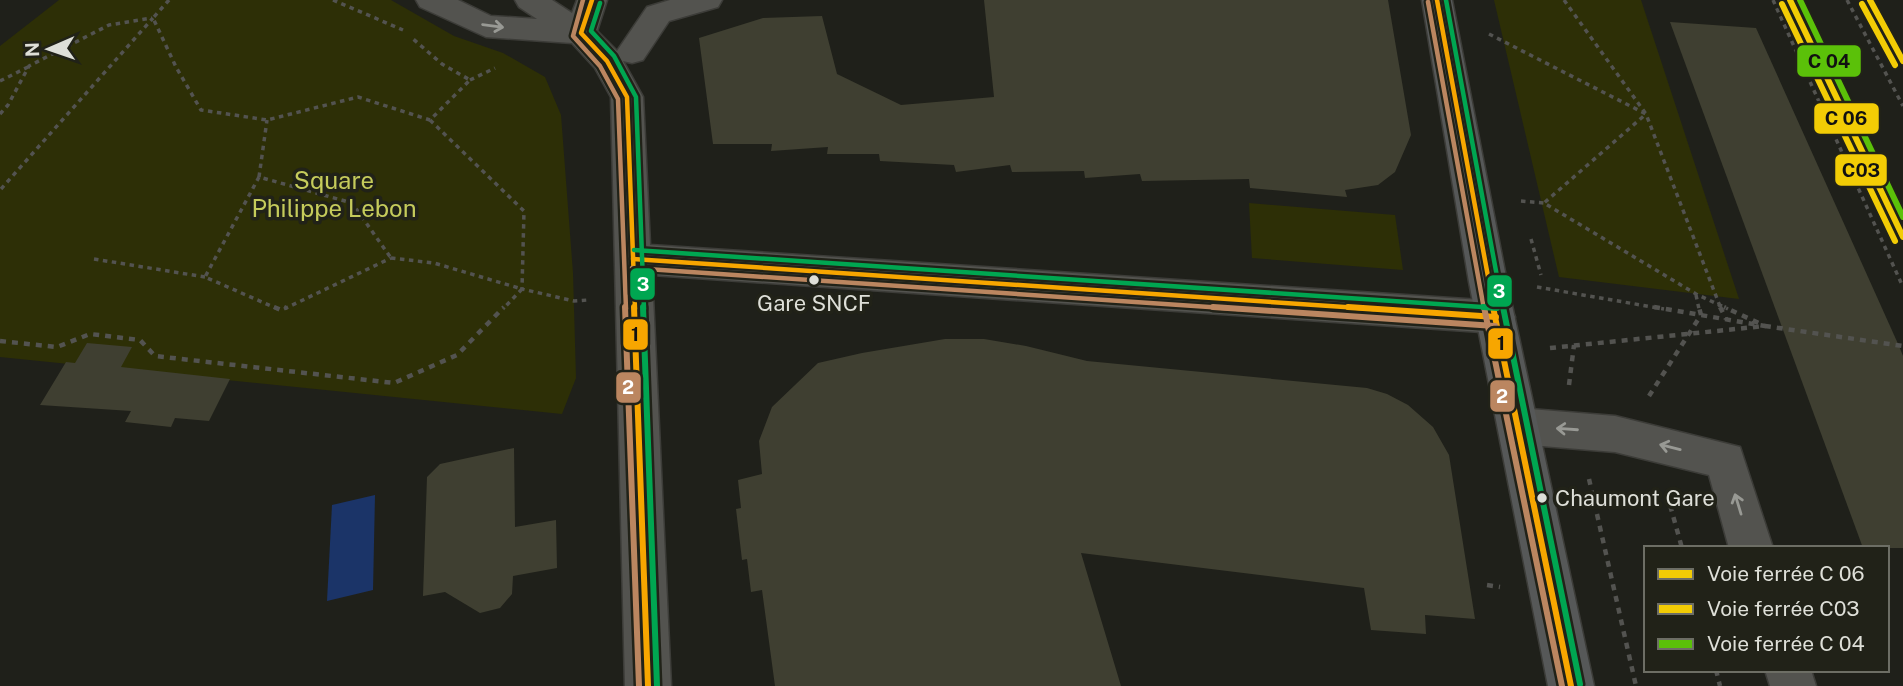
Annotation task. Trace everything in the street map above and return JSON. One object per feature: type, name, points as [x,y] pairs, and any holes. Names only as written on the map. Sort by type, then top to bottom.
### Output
[{"type":"main road","points":[[1437,0],[1496,317],[1571,686]]},
{"type":"street","points":[[431,0],[486,26],[581,33]]},
{"type":"street","points":[[530,0],[581,33],[607,61],[627,97],[648,686]]},
{"type":"street","points":[[581,33],[592,0]]},
{"type":"street","points":[[629,0],[658,14]]},
{"type":"street","points":[[632,52],[658,14],[707,0]]},
{"type":"street","points":[[633,259],[1496,317]]},
{"type":"street","points":[[1518,426],[1615,434],[1725,460],[1750,546]]},
{"type":"path","points":[[1,189],[169,0]]},
{"type":"path","points":[[333,0],[405,31],[442,64],[470,80],[430,120]]},
{"type":"path","points":[[1564,0],[1646,114],[1714,296],[1726,320]]},
{"type":"path","points":[[1773,0],[1903,287]]},
{"type":"path","points":[[1847,0],[1903,106]]},
{"type":"path","points":[[0,81],[109,25],[153,18]]},
{"type":"path","points":[[0,341],[57,346],[90,334],[140,340],[155,356],[394,383],[457,355],[522,289],[524,211],[430,120],[358,97],[267,120],[201,110],[176,67],[153,18]]},
{"type":"path","points":[[1482,30],[1646,114]]},
{"type":"path","points":[[0,114],[29,66]]},
{"type":"path","points":[[1544,202],[1646,114]]},
{"type":"path","points":[[205,277],[259,177],[267,120]]},
{"type":"path","points":[[259,177],[352,203],[391,258]]},
{"type":"path","points":[[1521,201],[1544,202],[1696,294],[1765,326]]},
{"type":"path","points":[[94,259],[205,277],[281,310],[391,258],[434,262],[522,289],[574,301],[604,299],[606,334],[635,333]]},
{"type":"path","points":[[1534,287],[1726,320],[1903,346]]},
{"type":"path","points":[[1642,407],[1701,315],[1696,294]]},
{"type":"path","points":[[1549,348],[1765,326]]},
{"type":"path","points":[[1574,345],[1569,391],[1636,686]]},
{"type":"green space","name":"Square Philippe Lebon","points":[[59,0],[391,0],[454,36],[503,53],[545,77],[561,115],[573,273],[576,378],[562,414],[0,357],[0,46]]},
{"type":"green space","points":[[1494,0],[1641,0],[1739,299],[1559,277]]},
{"type":"green space","points":[[1249,203],[1395,215],[1403,270],[1252,258]]},
{"type":"water","points":[[375,495],[373,590],[327,601],[332,505]]},
{"type":"building","points":[[984,0],[1388,0],[1411,135],[1395,172],[1378,185],[1345,190],[1347,197],[1250,188],[1249,179],[1142,181],[1140,174],[1085,178],[1084,171],[1012,172],[1010,165],[956,172],[954,165],[880,161],[879,154],[827,154],[828,147],[771,151],[772,144],[713,144],[699,38],[763,18],[822,16],[837,74],[901,105],[994,97]]},
{"type":"building","points":[[1670,22],[1756,28],[1903,356],[1903,548],[1862,546]]},
{"type":"building","points":[[945,339],[984,339],[1087,361],[1367,388],[1387,394],[1408,405],[1433,427],[1449,455],[1475,619],[1425,615],[1426,634],[1371,630],[1364,588],[1081,553],[1121,686],[775,686],[762,590],[751,592],[747,559],[742,560],[736,509],[741,508],[738,480],[762,474],[759,441],[772,407],[818,363]]},
{"type":"building","points":[[87,343],[132,347],[121,367],[230,379],[209,421],[175,418],[171,427],[125,422],[131,411],[40,405],[66,362],[75,363]]},
{"type":"building","points":[[514,448],[515,527],[556,520],[557,568],[513,576],[512,594],[500,608],[480,613],[445,592],[423,596],[427,477],[440,464]]},
{"type":"transit line","name":"2","points":[[583,0],[573,36],[600,66],[618,99],[639,686]]},
{"type":"transit line","name":"1","points":[[592,0],[581,33],[607,61],[627,97],[648,686]]},
{"type":"transit line","name":"1","points":[[1437,0],[1488,282],[1571,686]]},
{"type":"transit line","name":"3","points":[[1446,0],[1497,280],[1580,684]]},
{"type":"transit line","points":[[1790,0],[1903,237]]},
{"type":"transit line","points":[[1800,0],[1903,217]]},
{"type":"transit line","points":[[1870,0],[1903,61]]},
{"type":"transit line","name":"2","points":[[1428,2],[1479,284],[1562,686]]},
{"type":"transit line","name":"3","points":[[600,3],[591,31],[614,56],[636,97],[657,686]]},
{"type":"transit line","name":"3","points":[[634,250],[1497,308]]},
{"type":"transit line","name":"1","points":[[633,259],[1496,317]]},
{"type":"transit line","name":"2","points":[[632,268],[1495,326]]},
{"type":"rail line","name":"C03","points":[[1782,4],[1895,241]]},
{"type":"rail line","name":"C03","points":[[1862,4],[1895,65]]},
{"type":"place","name":"Gare SNCF","points":[[814,280]]},
{"type":"place","name":"Chaumont Gare","points":[[1542,498]]}]
